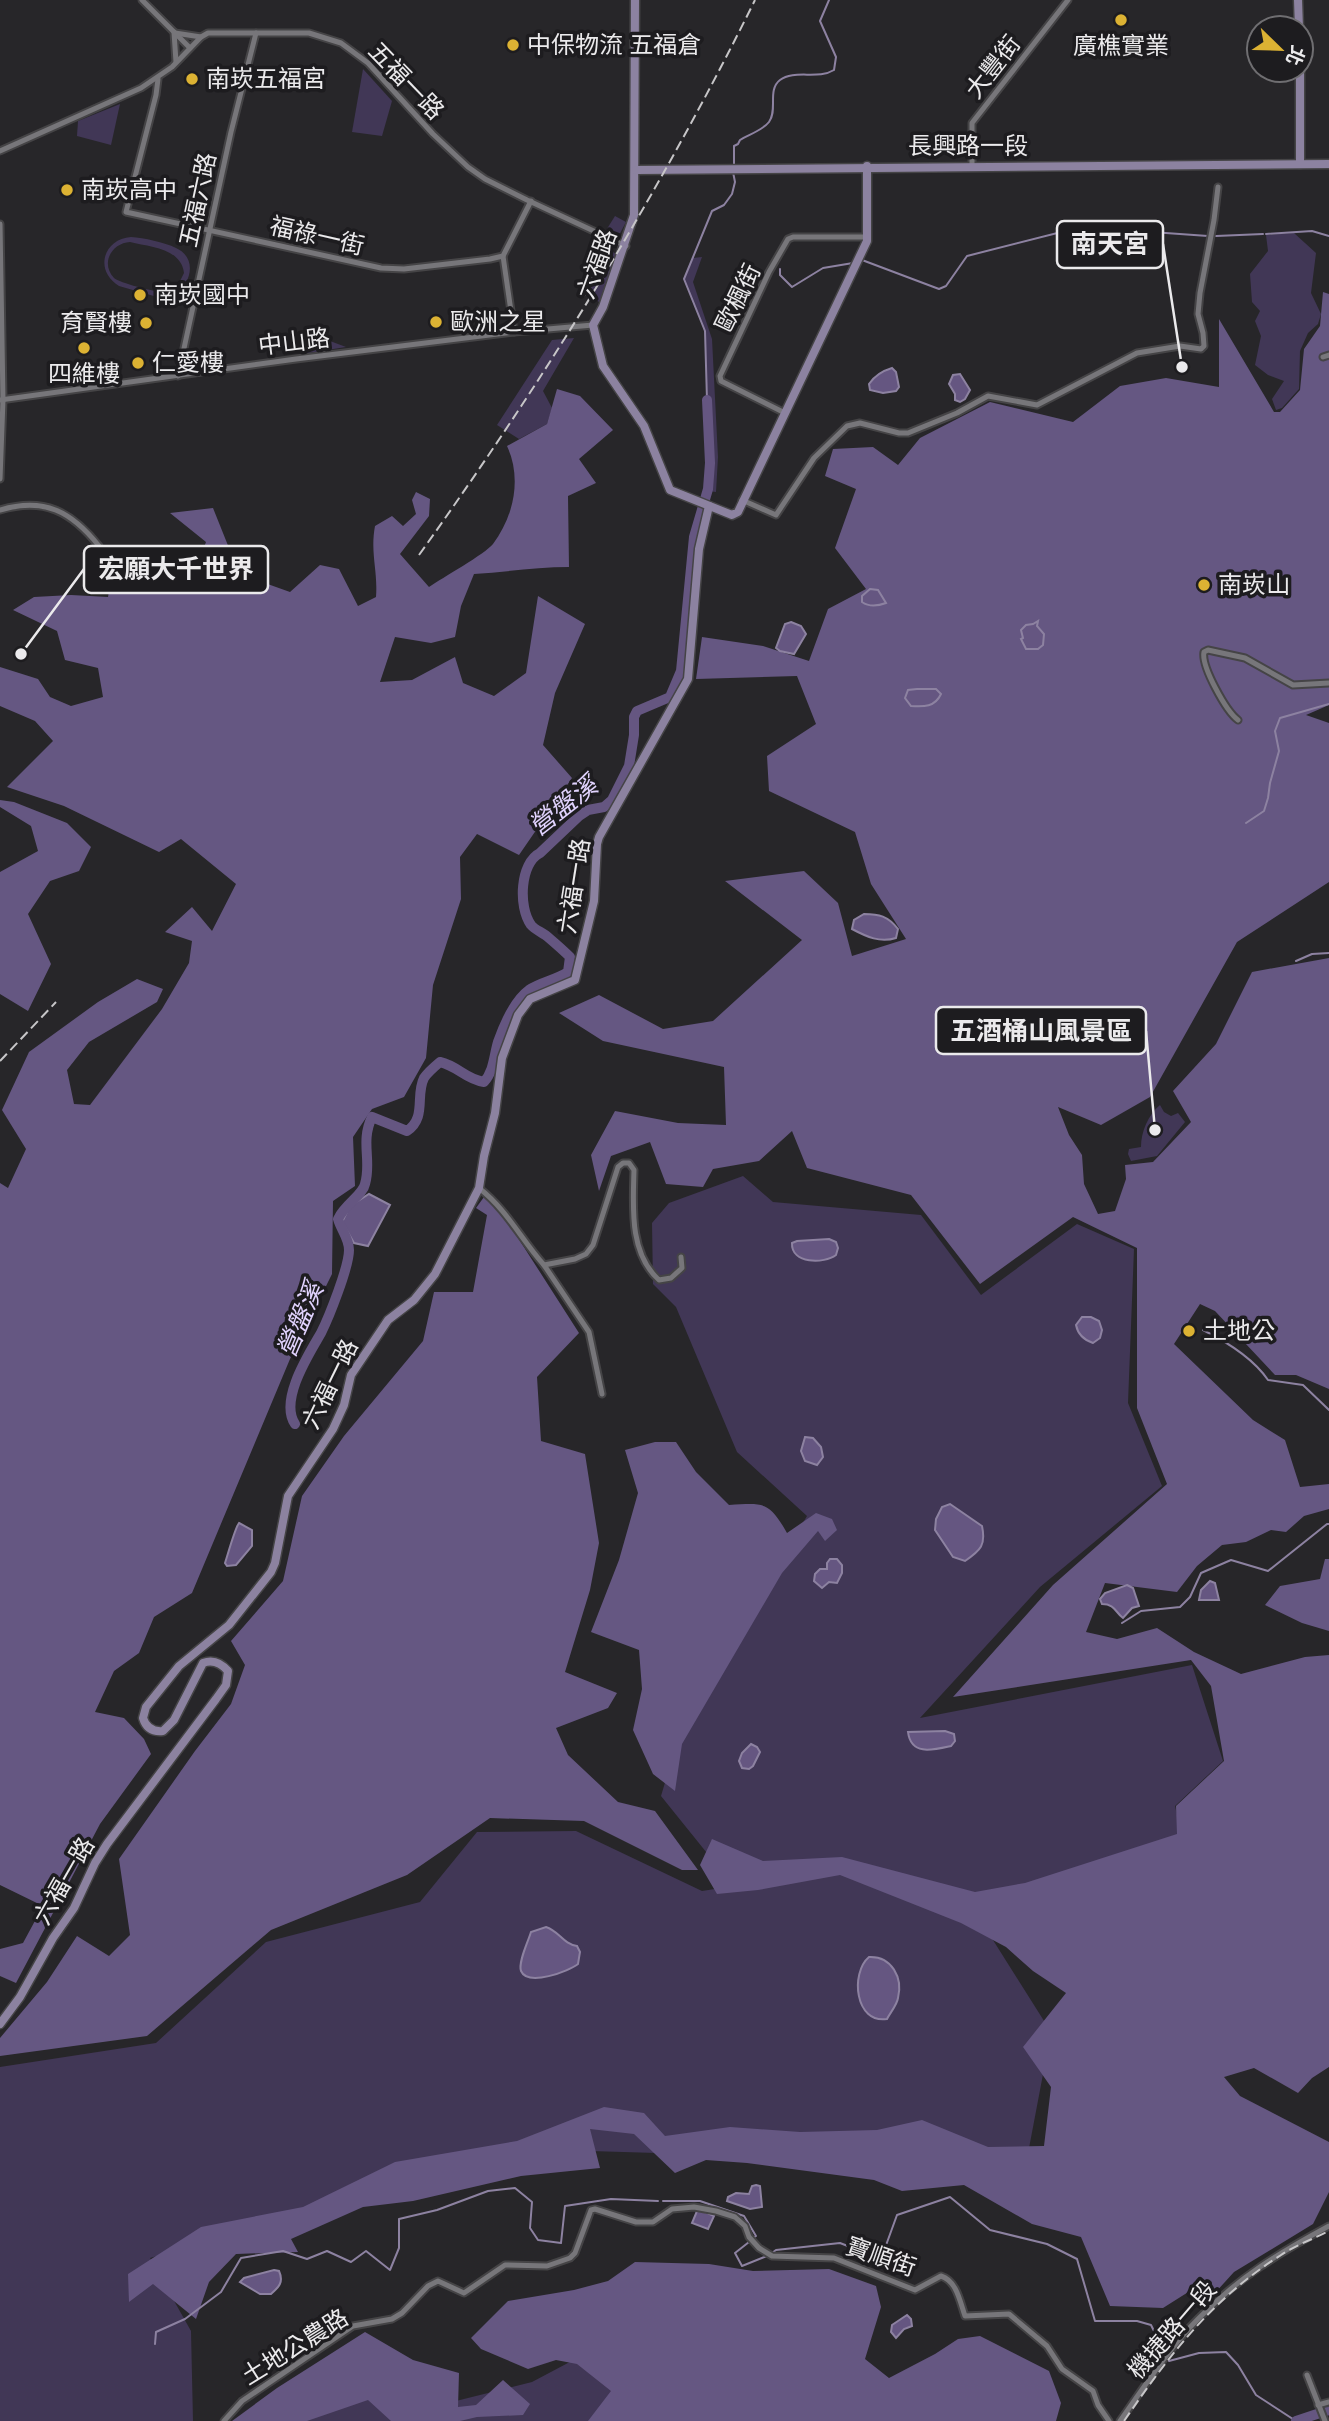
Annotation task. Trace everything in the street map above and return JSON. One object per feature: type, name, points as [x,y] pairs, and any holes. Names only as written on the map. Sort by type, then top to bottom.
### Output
[{"type":"street","points":[[142,0],[190,48]]},
{"type":"street","name":"六福路","points":[[635,0],[634,215],[603,307],[593,324],[603,366],[644,426],[667,486],[670,490],[709,506]]},
{"type":"street","name":"大豐街","points":[[972,166],[972,123],[1068,0]]},
{"type":"street","points":[[174,32],[176,62]]},
{"type":"street","name":"五福一路","points":[[174,32],[201,37],[223,32],[309,33],[341,43],[368,63],[440,141],[468,167],[485,179],[625,246]]},
{"type":"street","name":"五福六路","points":[[178,376],[209,229],[256,33]]},
{"type":"street","points":[[0,151],[113,102],[158,79],[201,37]]},
{"type":"street","name":"福祿一街","points":[[158,79],[126,212],[381,268],[404,269],[503,256]]},
{"type":"street","points":[[1300,84],[1300,164]]},
{"type":"street","name":"長興路一段","points":[[636,170],[1329,164]]},
{"type":"street","points":[[709,506],[732,515],[738,512],[742,500],[746,499],[867,237],[867,166]]},
{"type":"street","points":[[742,500],[776,515],[814,458],[847,426],[860,423],[908,433],[957,413],[988,396],[1037,405],[1136,352],[1180,346],[1201,349],[1204,346],[1198,314],[1200,293],[1218,187]]},
{"type":"street","points":[[514,332],[503,256],[531,201]]},
{"type":"street","points":[[0,224],[0,480]]},
{"type":"street","name":"歐楓街","points":[[785,413],[721,381],[720,376],[769,272],[788,239],[867,237]]},
{"type":"street","points":[[582,293],[614,240]]},
{"type":"street","name":"中山路","points":[[2,400],[514,332],[593,324]]},
{"type":"street","points":[[0,509],[24,503],[40,504],[66,514],[99,545],[96,559]]},
{"type":"street","name":"六福一路","points":[[0,2024],[20,1997],[53,1938],[74,1908],[107,1844],[221,1692],[229,1678],[228,1671],[220,1663],[203,1663],[174,1720],[169,1728],[163,1731],[156,1732],[147,1727],[143,1718],[146,1707],[179,1666],[229,1625],[271,1572],[288,1496],[333,1429],[344,1405],[351,1375],[388,1320],[414,1300],[435,1274],[479,1188],[495,1113],[502,1058],[509,1035],[518,1015],[530,999],[575,980],[594,901],[599,837],[688,679],[699,549],[709,506]]},
{"type":"street","points":[[1238,720],[1232,716],[1218,694],[1204,663],[1204,652],[1208,650],[1245,658],[1293,685],[1329,683]]},
{"type":"street","points":[[544,1265],[586,1254],[593,1245],[618,1167],[623,1163],[629,1163],[634,1170],[636,1234],[649,1270],[659,1280],[671,1278],[682,1268],[681,1258]]},
{"type":"street","points":[[479,1188],[499,1204],[589,1332],[602,1394]]},
{"type":"street","name":"寶順街","points":[[575,2253],[591,2210],[636,2222],[653,2222],[673,2208],[694,2207],[736,2217],[759,2248],[772,2256],[834,2258],[915,2290],[941,2276],[948,2278],[954,2286],[965,2316],[1009,2314],[1047,2346],[1062,2370],[1093,2391],[1098,2405],[1109,2421]]},
{"type":"street","name":"機捷路一段","points":[[1120,2421],[1164,2359],[1197,2320],[1231,2287],[1280,2252],[1329,2226]]},
{"type":"street","name":"土地公農路","points":[[224,2421],[242,2401],[353,2326],[392,2319],[402,2313],[428,2286],[438,2281],[464,2293],[505,2265],[547,2266],[570,2258],[575,2253]]},
{"type":"street","points":[[1307,2375],[1325,2421]]},
{"type":"street","points":[[1319,2406],[1329,2402]]},
{"type":"shaded area","points":[[363,69],[392,101],[382,136],[352,132]]},
{"type":"shaded area","points":[[120,104],[111,145],[77,136],[78,121]]},
{"type":"shaded area","points":[[615,216],[626,222],[617,239],[605,232]]},
{"type":"shaded area","points":[[1294,233],[1316,253],[1311,293],[1321,314],[1318,324],[1308,333],[1300,351],[1299,389],[1282,408],[1276,410],[1272,399],[1284,381],[1268,375],[1255,365],[1261,336],[1255,321],[1260,311],[1252,302],[1250,274],[1268,251],[1266,235]]},
{"type":"shaded area","points":[[131,237],[154,241],[183,252],[190,264],[190,271],[185,284],[175,295],[187,298],[185,305],[119,286],[111,280],[106,272],[105,257],[108,249],[121,239]],"holes":[[[130,242],[155,247],[177,258],[184,273],[177,287],[168,292],[157,291],[114,278],[108,266],[110,255],[118,246]]]},
{"type":"shaded area","points":[[611,250],[619,257],[600,303],[586,291]]},
{"type":"shaded area","points":[[702,257],[693,282],[712,339],[718,457],[716,492],[708,491],[710,463],[705,331],[684,279],[693,258]]},
{"type":"shaded area","points":[[1323,292],[1329,294],[1329,705],[1306,715],[1329,723],[1329,882],[1237,942],[1150,1097],[1101,1125],[1058,1107],[1069,1135],[1082,1155],[1084,1184],[1098,1214],[1115,1211],[1126,1179],[1125,1165],[1153,1162],[1191,1122],[1173,1091],[1216,1044],[1252,972],[1329,958],[1329,1389],[1296,1375],[1275,1375],[1215,1311],[1200,1304],[1174,1344],[1253,1420],[1285,1440],[1300,1487],[1329,1484],[1329,1509],[1304,1516],[1286,1532],[1271,1530],[1246,1542],[1222,1545],[1197,1566],[1177,1592],[1105,1583],[1086,1632],[1117,1639],[1157,1628],[1194,1652],[1241,1674],[1305,1657],[1329,1655],[1329,2067],[1312,2078],[1298,2093],[1254,2068],[1224,2077],[1240,2096],[1329,2142],[1329,2192],[1313,2224],[1234,2272],[1214,2294],[1201,2284],[1163,2308],[1110,2306],[1081,2237],[1032,2224],[964,2185],[902,2191],[874,2180],[706,2160],[675,2173],[634,2134],[590,2129],[600,2168],[521,2176],[413,2201],[363,2207],[291,2239],[298,2252],[236,2254],[209,2282],[196,2319],[153,2284],[129,2302],[128,2274],[201,2227],[303,2207],[395,2162],[517,2141],[604,2107],[644,2113],[665,2136],[730,2127],[800,2132],[877,2130],[922,2120],[988,2147],[1044,2146],[1051,2087],[1023,2047],[1066,1993],[1033,1971],[1006,1947],[961,1923],[840,1875],[758,1890],[717,1894],[700,1865],[712,1839],[763,1861],[842,1857],[975,1892],[1025,1883],[1177,1834],[1176,1806],[1224,1761],[1211,1686],[1191,1660],[953,1697],[1053,1585],[1167,1484],[1137,1408],[1137,1248],[1073,1217],[980,1284],[911,1195],[807,1168],[792,1131],[759,1161],[713,1169],[703,1187],[666,1184],[650,1142],[611,1156],[599,1191],[591,1155],[615,1111],[678,1123],[726,1125],[724,1067],[603,1041],[559,1013],[599,995],[663,1029],[713,1021],[802,940],[725,881],[804,871],[838,903],[852,956],[906,939],[871,884],[855,832],[769,791],[767,756],[816,724],[797,676],[696,679],[702,637],[763,646],[809,661],[828,609],[866,589],[835,548],[856,489],[825,476],[833,449],[873,447],[898,465],[920,438],[990,402],[1073,422],[1120,386],[1166,378],[1219,387],[1219,319],[1274,412],[1280,412],[1300,390],[1304,349],[1320,326]]},
{"type":"shaded area","points":[[306,332],[346,347],[302,354]]},
{"type":"shaded area","points":[[574,338],[543,391],[552,408],[547,424],[519,439],[497,425],[552,340]]},
{"type":"shaded area","points":[[892,368],[896,372],[899,387],[896,391],[883,393],[870,390],[869,384],[874,378]]},
{"type":"shaded area","points":[[960,374],[970,390],[960,402],[955,400],[955,394],[949,384],[953,375]]},
{"type":"shaded area","points":[[557,389],[580,396],[613,430],[579,459],[596,483],[568,496],[569,567],[474,574],[461,606],[455,637],[431,643],[395,637],[380,682],[412,680],[455,657],[463,683],[494,696],[526,673],[538,596],[585,624],[555,693],[543,745],[572,778],[519,855],[477,834],[460,857],[461,899],[433,985],[426,1058],[404,1097],[372,1109],[353,1137],[355,1186],[333,1201],[332,1274],[290,1359],[192,1593],[154,1617],[139,1653],[114,1671],[95,1712],[124,1718],[144,1739],[151,1754],[100,1824],[16,1983],[0,1976],[0,1949],[23,1943],[43,1906],[0,1885],[0,1183],[8,1188],[26,1149],[2,1110],[29,1052],[98,1002],[137,979],[163,989],[157,1002],[89,1042],[67,1070],[74,1104],[90,1105],[162,1009],[189,963],[192,941],[165,932],[192,907],[212,931],[236,884],[181,839],[159,852],[64,806],[7,787],[53,741],[35,721],[0,706],[0,667],[38,679],[50,697],[71,706],[103,697],[98,668],[65,660],[57,631],[13,610],[34,597],[108,597],[113,567],[198,564],[206,542],[170,513],[213,508],[233,558],[262,582],[290,592],[320,565],[339,569],[358,606],[376,597],[373,545],[375,526],[392,516],[403,526],[416,514],[412,500],[416,492],[430,499],[429,516],[400,554],[429,587],[473,560],[493,544],[506,521],[514,496],[514,471],[507,446],[547,424]]},
{"type":"shaded area","points":[[870,589],[878,590],[886,603],[874,606],[862,602],[862,596]]},
{"type":"shaded area","points":[[1038,621],[1037,626],[1044,634],[1043,645],[1038,649],[1026,649],[1021,639],[1021,630]]},
{"type":"shaded area","points":[[791,622],[801,626],[806,634],[794,654],[776,648],[785,624]]},
{"type":"shaded area","points":[[936,689],[941,694],[936,702],[929,705],[911,706],[905,698],[908,690]]},
{"type":"shaded area","points":[[0,800],[14,802],[67,823],[91,847],[79,871],[50,881],[28,914],[51,964],[28,1011],[0,994],[0,872],[38,851],[31,826],[0,807]]},
{"type":"shaded area","points":[[864,914],[879,915],[891,921],[898,929],[896,938],[874,938],[852,929],[854,920]]},
{"type":"shaded area","points":[[1160,1105],[1164,1112],[1171,1116],[1178,1113],[1185,1122],[1157,1156],[1131,1161],[1129,1149],[1141,1147],[1146,1124]]},
{"type":"shaded area","points":[[743,1176],[773,1202],[921,1215],[981,1295],[1077,1224],[1134,1249],[1128,1403],[1162,1486],[1040,1587],[920,1718],[1192,1665],[1223,1761],[1175,1806],[1184,1846],[977,1910],[840,1864],[719,1868],[661,1796],[684,1719],[807,1516],[737,1452],[676,1307],[653,1284],[652,1223],[669,1203]]},
{"type":"shaded area","points":[[369,1194],[390,1205],[368,1246],[354,1243],[342,1222],[350,1206]]},
{"type":"shaded area","points":[[484,1197],[504,1216],[579,1333],[537,1377],[541,1441],[585,1454],[599,1543],[590,1590],[565,1672],[617,1693],[608,1708],[556,1728],[568,1755],[618,1802],[655,1811],[698,1870],[682,1870],[584,1821],[490,1818],[407,1875],[271,1930],[147,2036],[0,2056],[0,2038],[47,1982],[77,1936],[109,1956],[130,1935],[119,1859],[231,1704],[245,1665],[231,1641],[283,1581],[302,1496],[344,1436],[423,1341],[434,1292],[473,1292],[487,1215],[476,1208]]},
{"type":"shaded area","points":[[829,1239],[836,1242],[838,1248],[836,1255],[831,1258],[809,1260],[797,1255],[793,1250],[792,1243],[797,1241]]},
{"type":"shaded area","points":[[1082,1317],[1099,1321],[1102,1330],[1100,1338],[1093,1343],[1078,1332],[1076,1325]]},
{"type":"shaded area","points":[[805,1437],[813,1438],[821,1447],[823,1457],[817,1465],[805,1461],[801,1451]]},
{"type":"shaded area","points":[[655,1442],[676,1442],[696,1472],[729,1505],[764,1506],[775,1515],[787,1533],[816,1513],[832,1519],[837,1530],[825,1541],[818,1531],[782,1573],[682,1744],[675,1791],[653,1774],[633,1730],[642,1689],[639,1650],[591,1632],[619,1560],[638,1493],[625,1450]]},
{"type":"shaded area","points":[[950,1504],[982,1526],[981,1546],[965,1561],[953,1557],[935,1530],[936,1519],[942,1507]]},
{"type":"shaded area","points":[[239,1523],[252,1530],[252,1546],[236,1565],[227,1566],[225,1563]]},
{"type":"shaded area","points":[[830,1559],[837,1559],[842,1565],[842,1573],[837,1583],[829,1582],[822,1588],[814,1581],[815,1574],[820,1569],[827,1569]]},
{"type":"shaded area","points":[[1325,1559],[1329,1559],[1329,1631],[1302,1623],[1265,1605],[1280,1586],[1320,1579]]},
{"type":"shaded area","points":[[1210,1581],[1215,1583],[1219,1600],[1199,1600],[1201,1590]]},
{"type":"shaded area","points":[[1127,1585],[1133,1588],[1139,1606],[1132,1608],[1123,1618],[1112,1607],[1102,1604],[1100,1599],[1105,1593]]},
{"type":"shaded area","points":[[945,1731],[954,1734],[955,1741],[951,1746],[930,1750],[913,1745],[908,1732]]},
{"type":"shaded area","points":[[751,1744],[760,1752],[753,1766],[749,1769],[742,1768],[739,1761],[742,1753]]},
{"type":"shaded area","points":[[576,1831],[702,1891],[837,1870],[981,1921],[1051,2032],[1026,2164],[524,2149],[150,2258],[191,2331],[193,2421],[0,2421],[0,2067],[156,2043],[266,1942],[420,1902],[477,1832]]},
{"type":"shaded area","points":[[546,1927],[568,1943],[577,1946],[580,1952],[578,1964],[549,1976],[525,1976],[521,1971],[521,1963],[531,1932]]},
{"type":"shaded area","points":[[869,1957],[890,1964],[897,1976],[898,1998],[887,2019],[868,2014],[859,1996],[859,1974]]},
{"type":"shaded area","points":[[752,2186],[760,2186],[762,2207],[750,2209],[727,2201],[728,2197],[736,2193],[749,2194]]},
{"type":"shaded area","points":[[697,2211],[714,2216],[708,2229],[692,2223]]},
{"type":"shaded area","points":[[635,2262],[709,2264],[753,2271],[829,2269],[876,2286],[881,2307],[865,2359],[889,2378],[958,2339],[980,2336],[1049,2371],[1061,2403],[1056,2421],[588,2421],[611,2391],[577,2364],[556,2360],[528,2369],[481,2349],[471,2338],[508,2301],[574,2290],[608,2281]]},
{"type":"shaded area","points":[[279,2271],[281,2281],[271,2294],[260,2294],[240,2282],[244,2278]]},
{"type":"shaded area","points":[[907,2315],[912,2326],[904,2329],[896,2338],[891,2332],[892,2325]]},
{"type":"shaded area","points":[[365,2332],[413,2360],[459,2373],[458,2407],[476,2405],[503,2380],[530,2404],[523,2415],[477,2417],[460,2421],[391,2421],[368,2400],[307,2421],[232,2421],[277,2388]]},
{"type":"shaded area","points":[[583,2355],[620,2384],[592,2421],[263,2421],[377,2381],[408,2413],[532,2382]]},
{"type":"waterway","name":"營盤溪","points":[[734,166],[734,146],[766,125],[772,117],[774,89],[780,80],[792,75],[821,74],[834,70],[836,57],[820,21],[829,0]]},
{"type":"waterway","name":"營盤溪","points":[[707,400],[705,331],[684,279],[712,211],[724,205],[732,194],[735,182],[733,172]]},
{"type":"waterway","points":[[862,260],[939,289],[946,286],[967,256],[1081,227],[1208,236]]},
{"type":"waterway","points":[[1266,234],[1312,231],[1329,236]]},
{"type":"waterway","points":[[1216,236],[1263,234]]},
{"type":"waterway","points":[[780,269],[780,275],[792,287],[823,268],[853,263]]},
{"type":"waterway","name":"營盤溪","points":[[295,1424],[291,1403],[297,1377],[324,1326],[346,1268],[349,1246],[338,1219],[364,1188],[367,1176],[366,1143],[372,1117],[407,1131],[419,1113],[424,1078],[440,1062],[484,1082],[492,1068],[503,1028],[519,1000],[534,987],[568,972],[570,957],[533,927],[527,917],[523,897],[525,875],[533,858],[579,816],[588,810],[604,807],[612,800],[629,766],[634,717],[637,711],[670,697],[681,671],[694,537],[708,489],[710,463],[707,400]]},
{"type":"waterway","points":[[1246,823],[1264,811],[1279,751],[1275,731],[1280,718],[1329,704]]},
{"type":"waterway","points":[[1296,961],[1312,954],[1329,953]]},
{"type":"waterway","points":[[1203,1330],[1239,1351],[1268,1380],[1303,1385],[1329,1410]]},
{"type":"waterway","points":[[1122,1623],[1141,1611],[1180,1607],[1190,1597],[1201,1573],[1231,1560],[1268,1571],[1329,1524]]},
{"type":"waterway","points":[[155,2344],[156,2332],[185,2319],[221,2292],[241,2258],[283,2251],[307,2259],[327,2251],[351,2262],[366,2251],[390,2270],[399,2248],[399,2219],[437,2210],[488,2191],[515,2188],[532,2202],[530,2228],[538,2240],[561,2243],[565,2206],[611,2199],[658,2201]]},
{"type":"waterway","points":[[772,2253],[776,2250],[840,2243],[881,2259],[897,2215],[950,2197],[990,2230],[1047,2244],[1077,2259],[1095,2321],[1137,2321],[1151,2325],[1165,2353]]},
{"type":"waterway","points":[[663,2201],[700,2201],[744,2216],[756,2236],[753,2238]]},
{"type":"waterway","points":[[749,2242],[735,2253],[742,2266],[767,2256]]},
{"type":"waterway","points":[[1167,2358],[1169,2361],[1199,2353],[1226,2352],[1238,2365],[1256,2395],[1296,2421]]},
{"type":"waterway","points":[[1296,2421],[1329,2410]]},
{"type":"railway","points":[[419,555],[511,421],[598,284],[680,144],[755,0]]},
{"type":"railway","points":[[0,1061],[56,1002]]},
{"type":"railway","points":[[1124,2421],[1158,2373],[1213,2309],[1256,2272],[1281,2255],[1329,2231]]},
{"type":"place","name":"廣樵實業","points":[[1121,20]]},
{"type":"place","name":"中保物流 五福倉","points":[[513,45]]},
{"type":"place","name":"南崁五福宮","points":[[192,79]]},
{"type":"place","name":"南崁高中","points":[[67,190]]},
{"type":"place","name":"南崁國中","points":[[140,295]]},
{"type":"place","name":"歐洲之星","points":[[436,322]]},
{"type":"place","name":"育賢樓","points":[[146,323]]},
{"type":"place","name":"四維樓","points":[[84,348]]},
{"type":"place","name":"仁愛樓","points":[[138,363]]},
{"type":"place","name":"南天宮","points":[[1182,367]]},
{"type":"place","name":"南崁山","points":[[1204,585]]},
{"type":"place","name":"宏願大千世界","points":[[21,654]]},
{"type":"place","name":"五酒桶山風景區","points":[[1155,1130]]},
{"type":"place","name":"土地公","points":[[1189,1331]]}]
